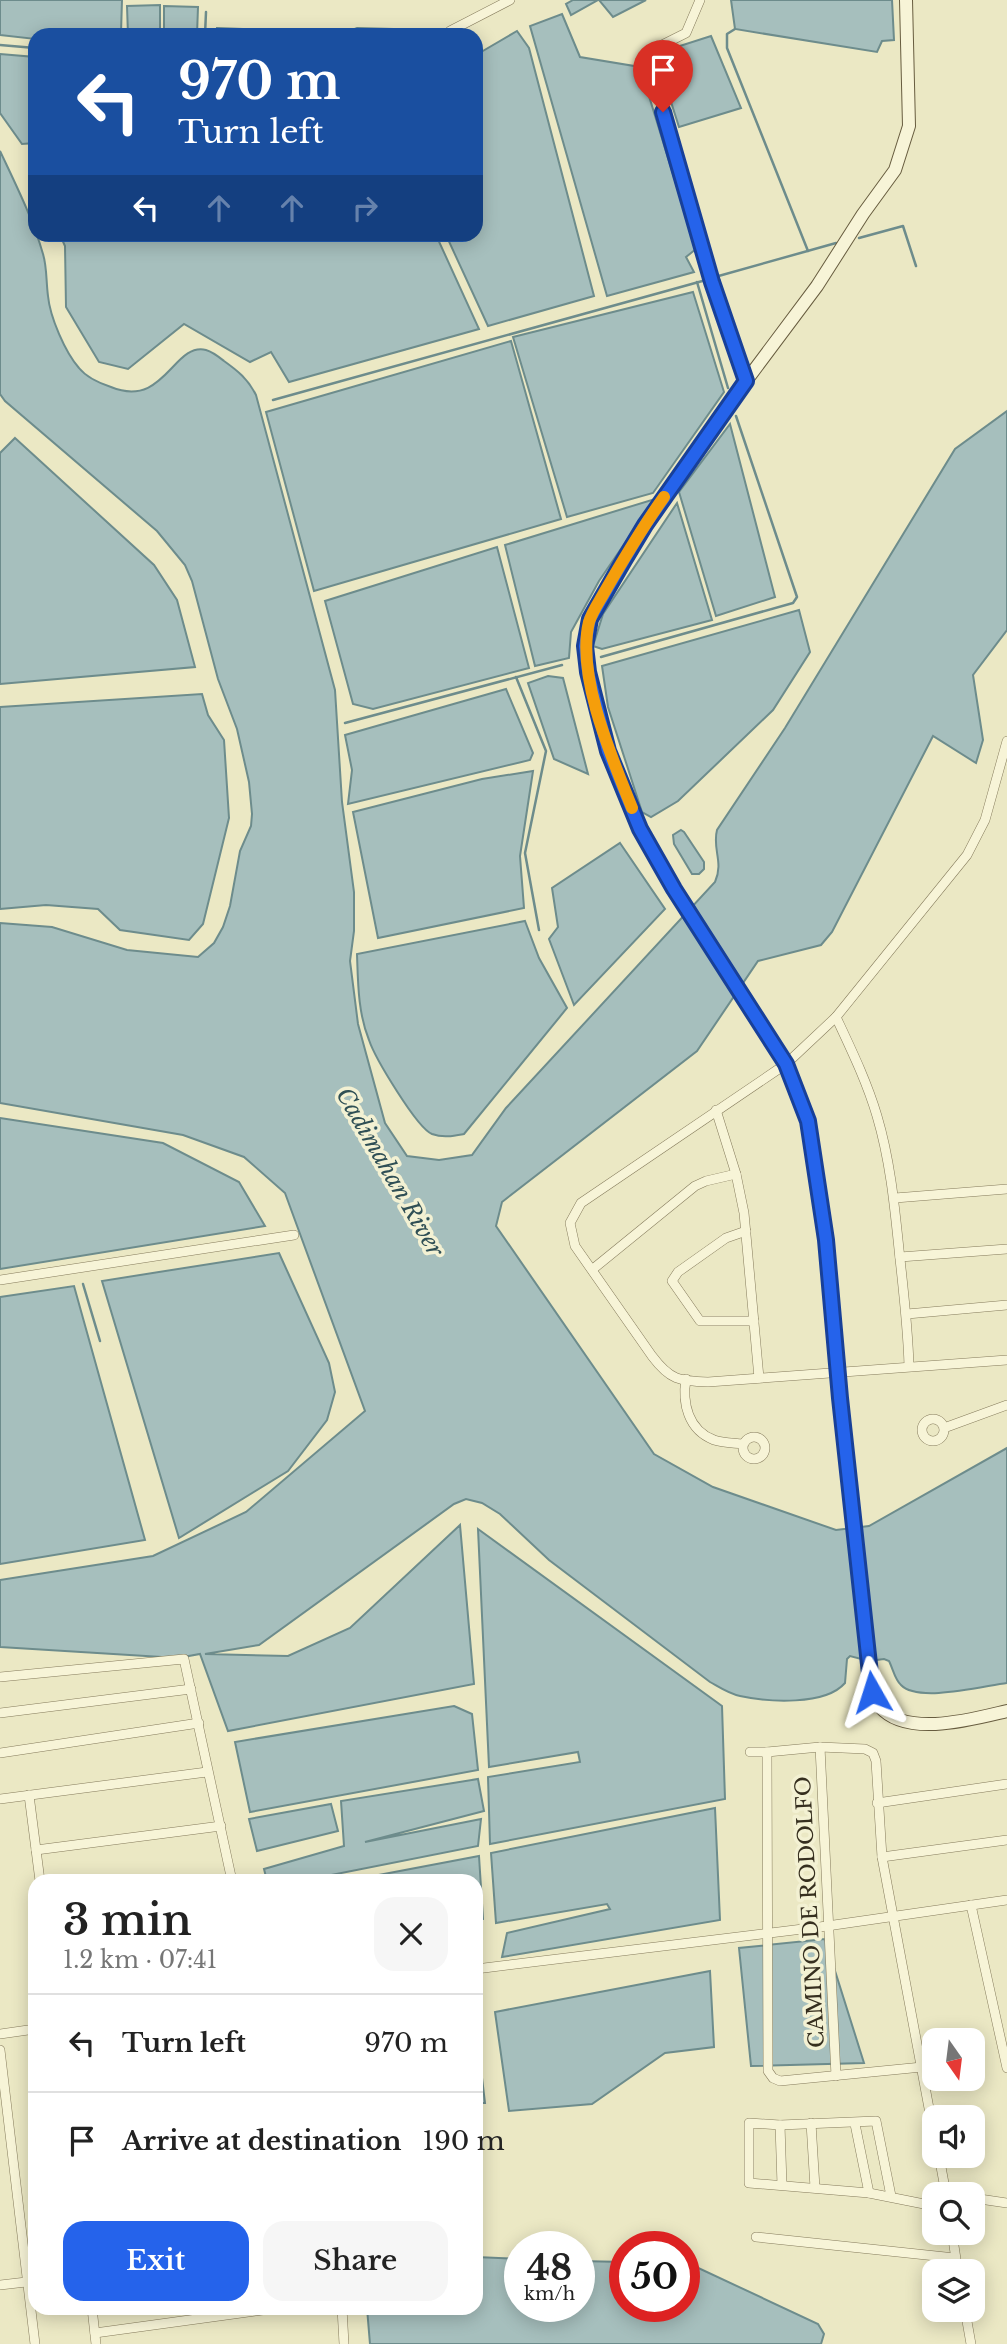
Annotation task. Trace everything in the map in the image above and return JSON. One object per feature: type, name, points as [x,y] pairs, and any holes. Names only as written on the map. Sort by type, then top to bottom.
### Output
[{"type":"main road","points":[[906,0],[909,126],[895,170],[817,286],[746,381],[645,525],[590,619],[585,646],[588,672],[608,751],[640,829],[674,889],[786,1064],[808,1121],[826,1240],[872,1692],[881,1707],[898,1718],[916,1722],[961,1722],[1007,1711]]},
{"type":"street","points":[[456,28],[510,0]]},
{"type":"street","points":[[700,0],[686,33],[652,50],[649,63],[712,282],[746,381]]},
{"type":"street","points":[[1007,741],[985,820],[967,855],[836,1017],[786,1064],[581,1203],[570,1223],[575,1246],[663,1371],[672,1378],[708,1382],[1007,1360]]},
{"type":"street","points":[[836,1017],[862,1073],[877,1116],[895,1198],[907,1314],[909,1366]]},
{"type":"street","points":[[716,1110],[736,1174],[746,1231],[759,1378]]},
{"type":"street","points":[[593,1269],[695,1186],[736,1174]]},
{"type":"street","points":[[895,1198],[1007,1189]]},
{"type":"street","points":[[746,1231],[726,1238],[678,1272],[672,1281],[700,1321],[754,1321]]},
{"type":"street","points":[[0,1280],[293,1235]]},
{"type":"street","points":[[900,1258],[1007,1250]]},
{"type":"street","points":[[907,1314],[1007,1304]]},
{"type":"street","points":[[686,1379],[685,1406],[696,1427],[715,1441],[743,1444]]},
{"type":"street","points":[[944,1428],[1007,1405]]},
{"type":"street","points":[[0,1677],[184,1658],[231,1874]]},
{"type":"street","points":[[0,1713],[191,1689]]},
{"type":"street","points":[[0,1753],[199,1723]]},
{"type":"street","points":[[750,1752],[820,1747],[865,1749],[873,1753],[876,1761],[882,1857],[922,2067],[780,2081],[773,2078],[768,2071],[767,1752]]},
{"type":"street","name":"CAMINO DE RODOLFO","points":[[820,1747],[836,2076]]},
{"type":"street","points":[[0,1799],[208,1772]]},
{"type":"street","points":[[877,1802],[1007,1784]]},
{"type":"street","points":[[29,1795],[39,1874]]},
{"type":"street","points":[[36,1850],[221,1826]]},
{"type":"street","points":[[882,1857],[1007,1840]]},
{"type":"street","points":[[483,1968],[827,1926],[1007,1900]]},
{"type":"street","points":[[971,1905],[1007,2068]]},
{"type":"street","points":[[0,2034],[28,2030]]},
{"type":"street","points":[[0,2050],[28,2259]]},
{"type":"street","points":[[891,2196],[876,2121],[855,2124],[748,2123],[749,2183],[869,2193],[922,2203]]},
{"type":"street","points":[[811,2123],[815,2188]]},
{"type":"street","points":[[855,2124],[869,2193]]},
{"type":"street","points":[[780,2125],[782,2185]]},
{"type":"street","points":[[985,2200],[1007,2203]]},
{"type":"street","points":[[756,2237],[956,2258],[954,2245]]},
{"type":"street","points":[[0,2285],[28,2281]]},
{"type":"street","points":[[33,2315],[35,2344]]},
{"type":"street","points":[[93,2315],[96,2344]]},
{"type":"street","points":[[94,2333],[226,2315]]},
{"type":"street","points":[[342,2315],[344,2344]]},
{"type":"street","points":[[967,2322],[971,2344]]},
{"type":"water","points":[[0,0],[122,0],[121,28],[28,28],[28,38],[0,35]]},
{"type":"water","points":[[573,0],[598,0],[571,15],[566,4]]},
{"type":"water","points":[[599,0],[646,0],[613,17]]},
{"type":"water","points":[[731,0],[892,0],[894,40],[882,41],[877,52],[735,29]]},
{"type":"water","points":[[160,5],[160,28],[128,28],[127,6]]},
{"type":"water","points":[[164,6],[198,7],[197,28],[164,28]]},
{"type":"water","points":[[562,14],[580,57],[640,67],[696,249],[686,257],[694,272],[607,296],[530,26]]},
{"type":"water","points":[[517,31],[529,48],[594,296],[488,326],[449,242],[483,242],[483,51]]},
{"type":"water","points":[[711,36],[741,108],[679,127],[659,64],[664,51]]},
{"type":"water","points":[[0,54],[28,56],[28,144],[22,144],[0,113]]},
{"type":"water","name":"Cadimahan River","points":[[0,151],[28,212],[28,242],[39,242],[45,264],[49,304],[55,324],[82,372],[111,387],[129,391],[144,389],[156,383],[185,356],[195,350],[206,350],[238,372],[256,395],[335,690],[342,802],[354,892],[354,931],[350,961],[358,1024],[385,1123],[407,1156],[439,1160],[472,1155],[506,1108],[715,882],[718,868],[717,830],[785,728],[955,449],[1007,411],[1007,630],[973,675],[983,740],[976,763],[933,736],[832,932],[821,945],[758,961],[697,1051],[502,1202],[496,1226],[654,1454],[713,1487],[836,1530],[869,1526],[1007,1448],[1007,1683],[951,1692],[921,1693],[901,1685],[889,1661],[869,1661],[850,1656],[847,1659],[845,1683],[824,1696],[780,1701],[736,1695],[710,1682],[549,1560],[500,1514],[482,1503],[466,1499],[454,1504],[259,1645],[205,1654],[288,1656],[350,1628],[460,1525],[474,1684],[228,1731],[200,1654],[178,1658],[0,1647],[0,1580],[153,1556],[246,1512],[365,1411],[285,1193],[244,1157],[183,1135],[0,1103],[0,923],[52,927],[127,950],[198,957],[214,943],[223,927],[230,906],[240,851],[251,826],[252,814],[249,782],[237,729],[218,679],[192,581],[185,565],[157,531],[0,394]]},
{"type":"water","points":[[63,242],[439,242],[479,329],[289,382],[271,352],[250,362],[184,324],[128,369],[99,362],[66,307]]},
{"type":"water","points":[[693,292],[724,392],[653,493],[567,517],[513,337]]},
{"type":"water","points":[[511,341],[561,519],[314,591],[266,412]]},
{"type":"water","points":[[730,424],[775,597],[716,616],[679,492]]},
{"type":"water","points":[[15,438],[154,565],[177,600],[195,667],[0,684],[0,453]]},
{"type":"water","points":[[655,499],[599,581],[571,632],[569,658],[535,666],[505,545]]},
{"type":"water","points":[[677,503],[712,620],[602,649],[593,646],[603,614]]},
{"type":"water","points":[[497,547],[529,668],[373,709],[353,704],[325,601]]},
{"type":"water","points":[[799,610],[810,652],[773,710],[678,801],[651,817],[642,812],[608,707],[602,666]]},
{"type":"water","points":[[548,676],[563,678],[588,774],[554,759],[528,683]]},
{"type":"water","points":[[506,689],[533,753],[530,760],[348,804],[352,770],[345,735]]},
{"type":"water","points":[[202,694],[208,715],[224,740],[229,818],[203,924],[189,940],[120,930],[98,909],[46,905],[0,909],[0,707]]},
{"type":"water","points":[[533,771],[520,856],[524,908],[378,938],[353,812],[482,779]]},
{"type":"water","points":[[681,830],[704,862],[704,869],[699,874],[692,874],[674,844],[673,835]]},
{"type":"water","points":[[620,843],[665,909],[574,1005],[549,939],[558,927],[552,888]]},
{"type":"water","points":[[525,921],[539,958],[567,1008],[464,1134],[432,1134],[407,1106],[369,1040],[361,1009],[357,954]]},
{"type":"water","points":[[0,1118],[163,1143],[239,1182],[265,1226],[0,1269]]},
{"type":"water","points":[[279,1253],[329,1363],[335,1392],[327,1420],[288,1471],[179,1538],[102,1281]]},
{"type":"water","points":[[74,1286],[145,1540],[0,1564],[0,1297]]},
{"type":"water","points":[[478,1529],[722,1706],[725,1799],[490,1844],[488,1777],[580,1762],[578,1752],[489,1767]]},
{"type":"water","points":[[454,1706],[472,1714],[478,1770],[250,1812],[235,1742]]},
{"type":"water","points":[[478,1779],[484,1811],[365,1842],[481,1819],[478,1846],[336,1874],[265,1874],[264,1869],[344,1846],[341,1801]]},
{"type":"water","points":[[331,1804],[338,1831],[257,1851],[249,1819]]},
{"type":"water","points":[[715,1808],[720,1920],[502,1957],[507,1933],[610,1909],[607,1904],[496,1923],[491,1853]]},
{"type":"water","points":[[479,1856],[480,1874],[384,1874]]},
{"type":"water","points":[[825,1939],[864,2063],[751,2066],[739,1948]]},
{"type":"water","points":[[710,1971],[714,2047],[665,2053],[592,2104],[509,2111],[495,2012]]},
{"type":"water","points":[[483,2257],[504,2258],[504,2322],[595,2322],[595,2261],[609,2262],[609,2322],[700,2322],[700,2269],[818,2324],[824,2334],[821,2344],[370,2344],[368,2315],[483,2315]]},
{"type":"waterway","points":[[205,28],[206,12]]},
{"type":"waterway","points":[[735,29],[727,34],[727,48],[808,251]]},
{"type":"waterway","points":[[0,45],[28,47]]},
{"type":"waterway","points":[[859,238],[903,226],[916,266]]},
{"type":"waterway","points":[[715,277],[836,243]]},
{"type":"waterway","points":[[273,400],[706,280]]},
{"type":"waterway","points":[[697,282],[728,388]]},
{"type":"waterway","points":[[601,657],[793,603],[797,597],[736,416]]},
{"type":"waterway","points":[[345,723],[562,665]]},
{"type":"waterway","points":[[516,677],[546,751],[525,853],[539,930]]},
{"type":"waterway","points":[[83,1284],[100,1341]]},
{"type":"slow traffic","points":[[632,808],[608,751],[588,672],[585,646],[590,619],[613,577],[664,497]]},
{"type":"route","points":[[663,112],[712,282],[746,381],[645,525],[590,619],[585,646],[588,672],[608,751],[640,829],[674,889],[786,1064],[808,1121],[826,1240],[872,1692]]}]
